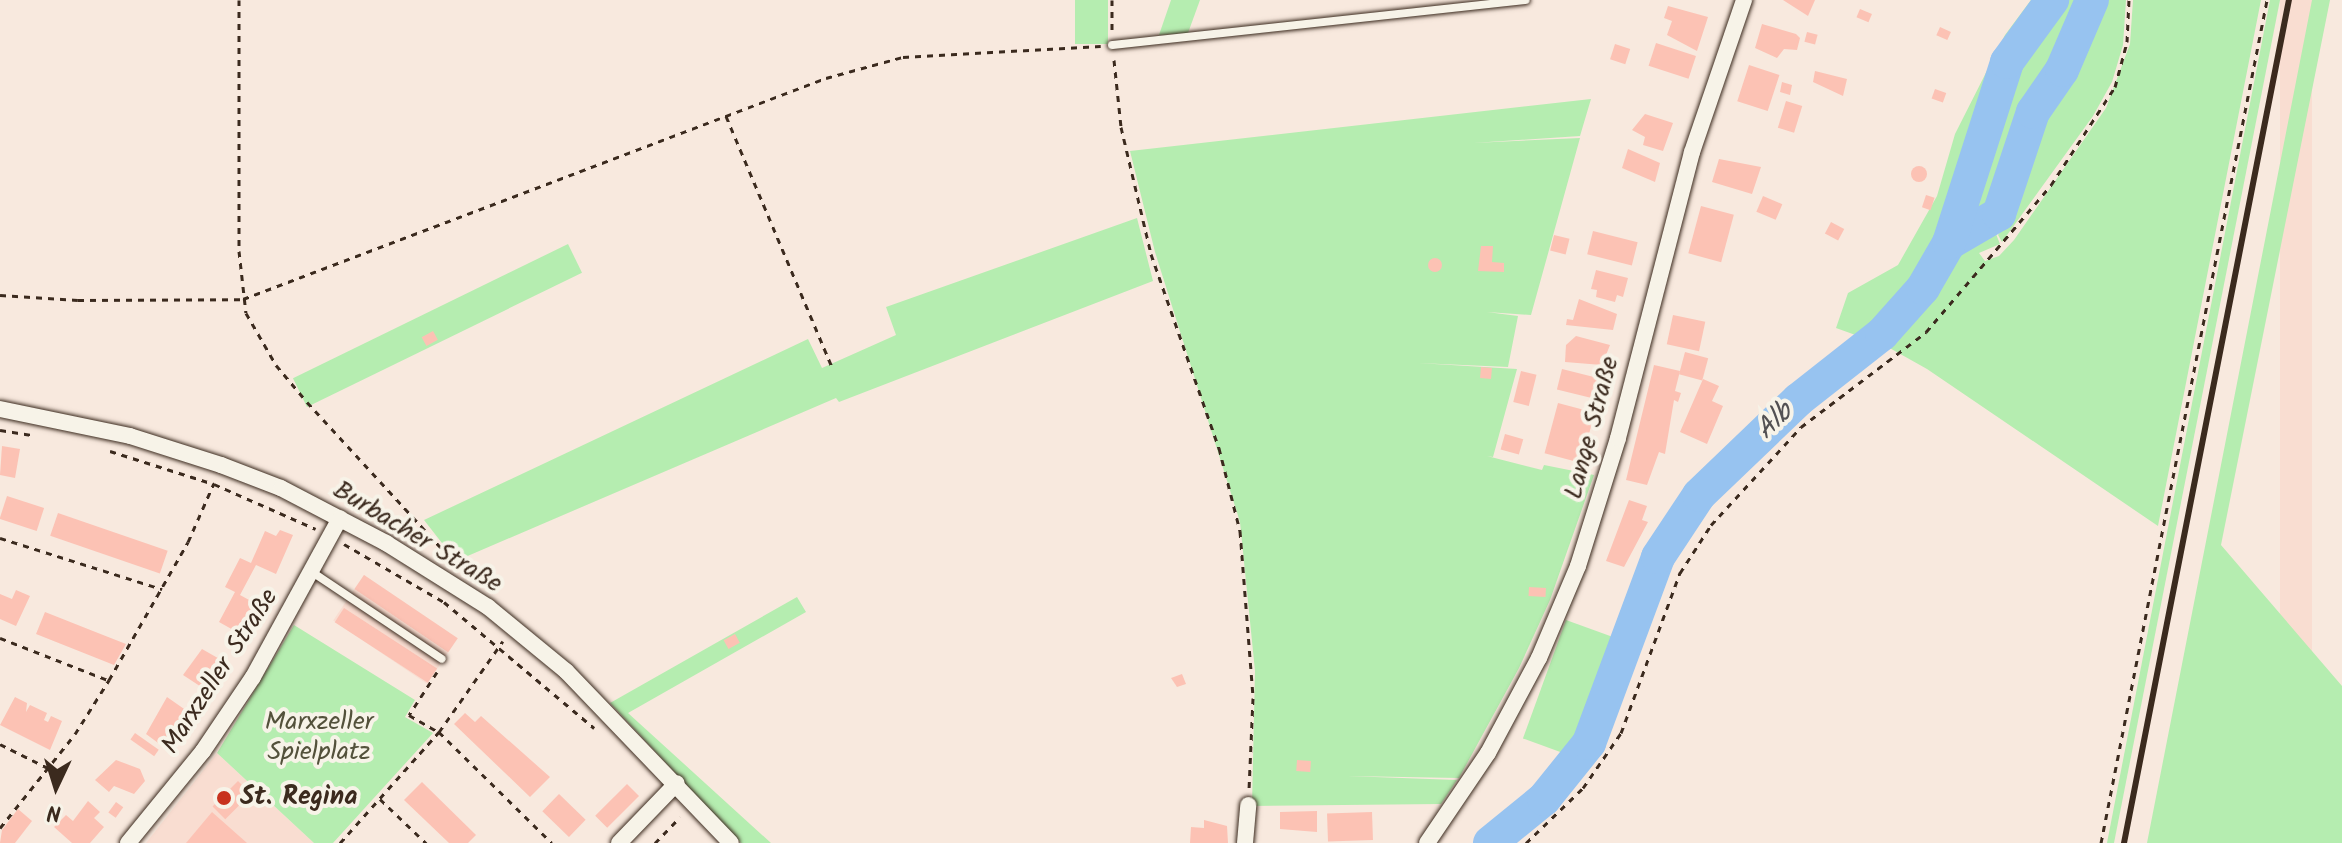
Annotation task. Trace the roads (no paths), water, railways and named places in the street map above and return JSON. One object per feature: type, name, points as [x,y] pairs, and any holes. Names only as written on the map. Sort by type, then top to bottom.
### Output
[{"type":"street","name":"Lange Straße","points":[[1427,843],[1509,715],[1578,566],[1618,438],[1655,282],[1692,152],[1744,0]]},
{"type":"street","name":"Burbacher Straße","points":[[0,409],[130,436],[221,465],[340,518],[513,627],[605,708],[731,843]]},
{"type":"street","name":"Marxzeller Straße","points":[[128,843],[245,690],[340,518]]},
{"type":"street","points":[[619,843],[677,783]]},
{"type":"street","points":[[1245,843],[1248,805]]},
{"type":"lane","points":[[1112,45],[1526,0]]},
{"type":"lane","points":[[312,572],[442,659]]},
{"type":"waterway","name":"Alb","points":[[1490,843],[1544,799],[1589,743],[1658,557],[1699,495],[1798,400],[1882,334],[1923,288],[1949,243],[2007,62],[2052,0]]},
{"type":"waterway","points":[[1949,243],[1999,214],[2033,112],[2062,70],[2092,0]]},
{"type":"railway","points":[[2124,843],[2289,0]]},
{"type":"place","name":"St. Regina","points":[[224,798]]},
{"type":"park label","name":"Marxzeller Spielplatz","points":[[319,738]]}]
